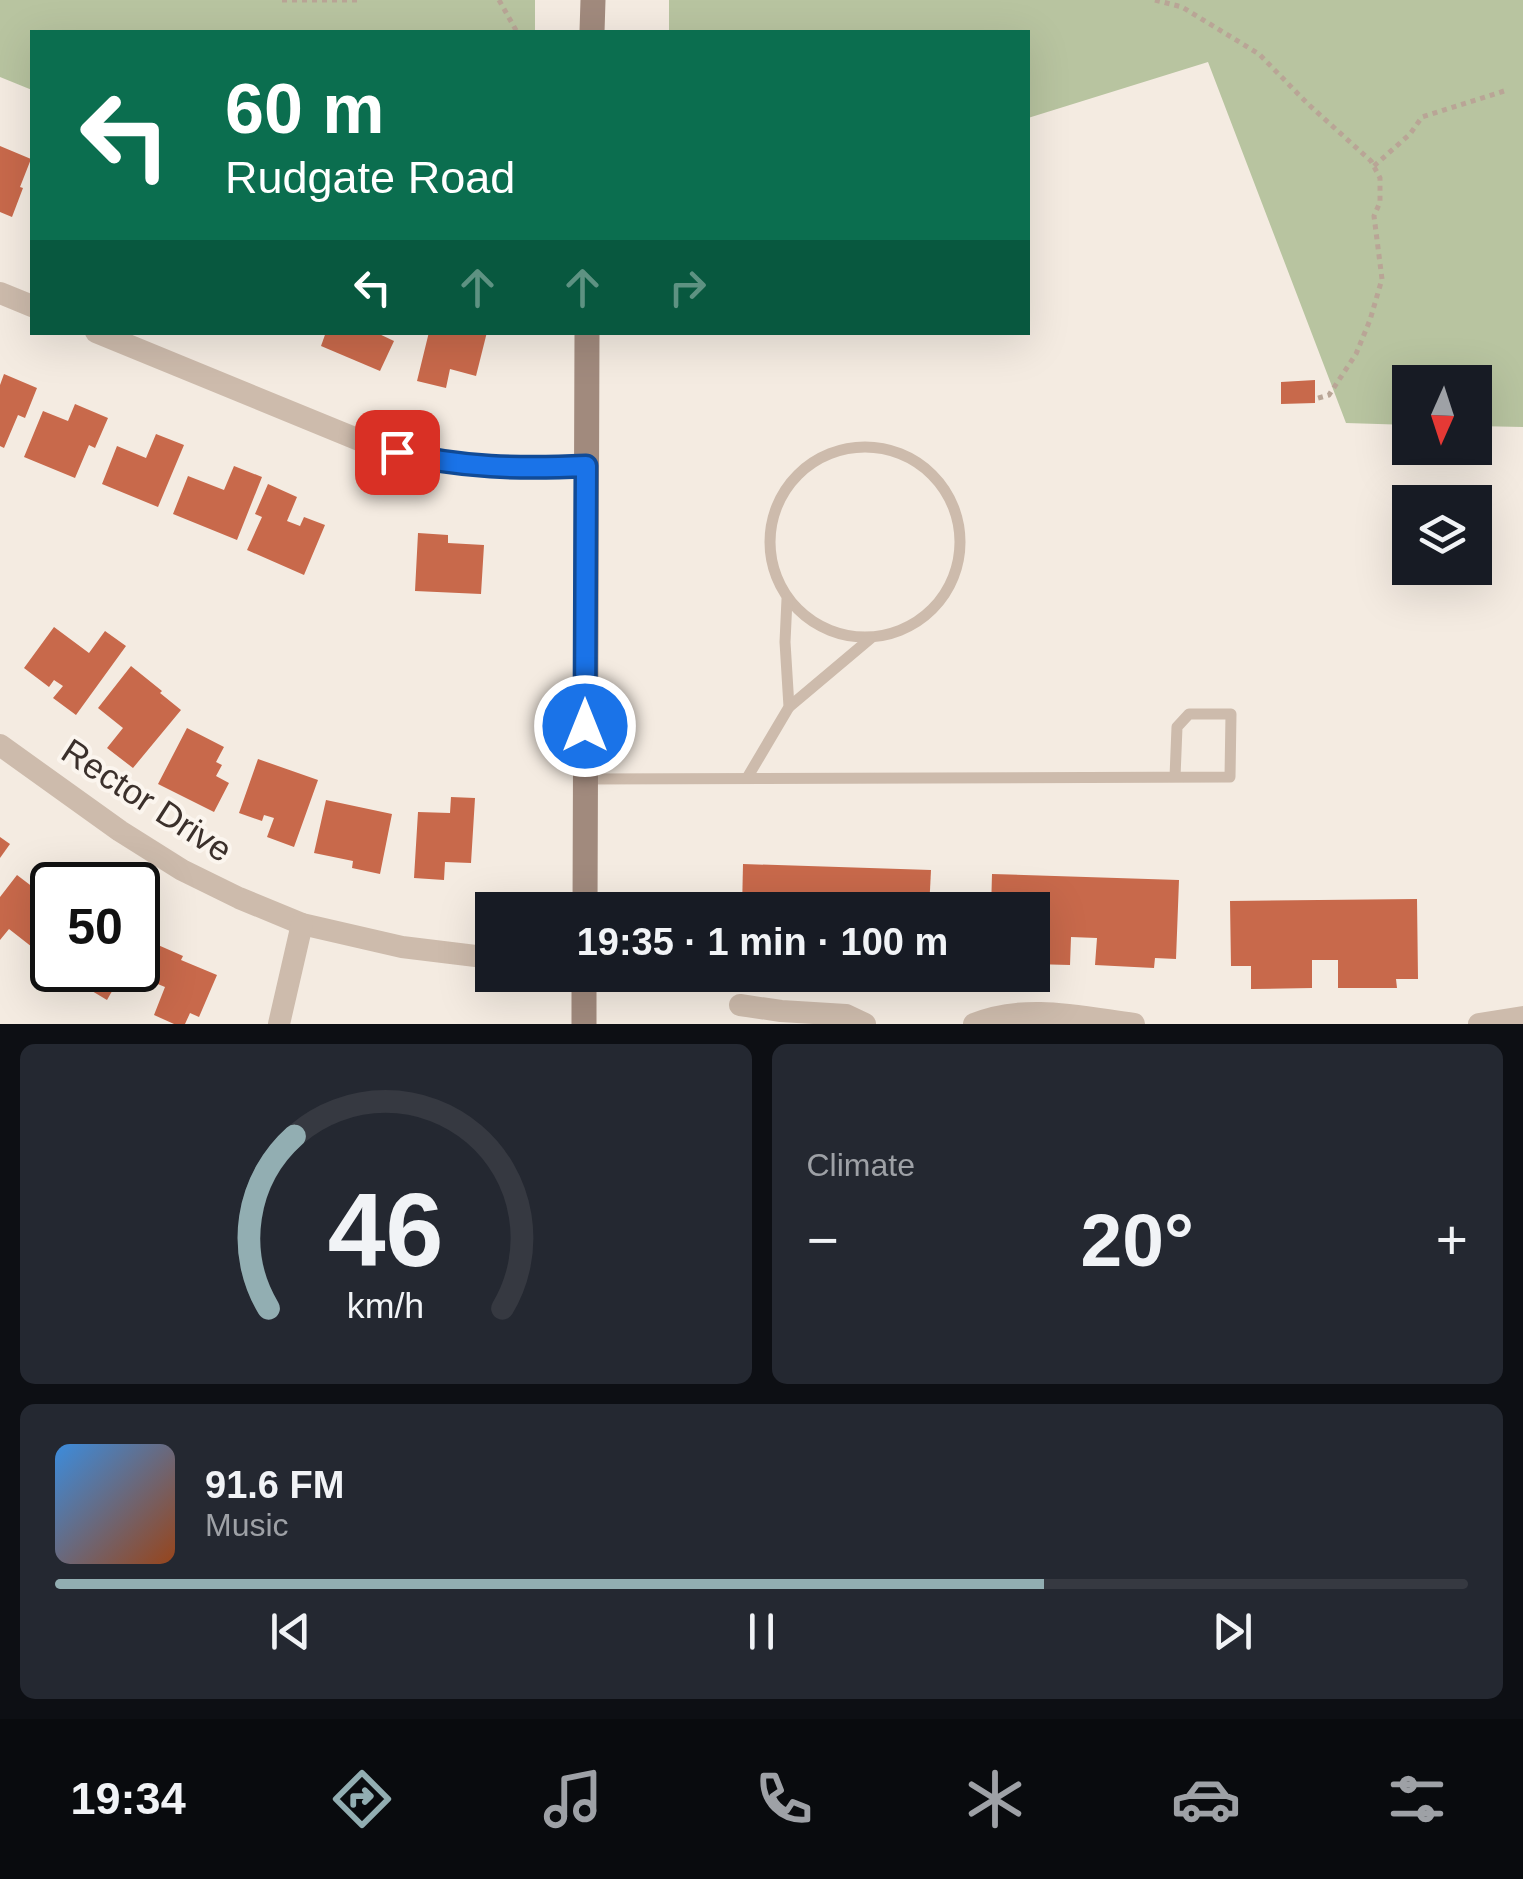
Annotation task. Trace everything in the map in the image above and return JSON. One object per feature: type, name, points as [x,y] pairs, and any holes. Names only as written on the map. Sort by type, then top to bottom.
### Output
[{"type":"main road","points":[[592,30],[593,0]]},
{"type":"main road","points":[[584,892],[587,335]]},
{"type":"main road","points":[[584,992],[584,1024]]},
{"type":"street","points":[[0,293],[30,305]]},
{"type":"street","points":[[103,335],[369,444],[425,459],[478,466],[586,466]]},
{"type":"street","name":"Rector Drive","points":[[0,746],[120,831],[182,870],[239,898],[302,924],[402,947],[475,956]]},
{"type":"street","points":[[279,1024],[302,924]]},
{"type":"street","points":[[740,1005],[846,1015],[866,1024]]},
{"type":"street","points":[[974,1024],[1018,1012],[1045,1012],[1134,1024]]},
{"type":"street","points":[[1479,1024],[1523,1017]]},
{"type":"lane","points":[[872,446],[902,453],[928,470],[948,495],[960,525],[960,557],[949,588],[930,613],[902,630],[872,638],[839,635],[810,621],[787,599],[773,572],[768,541],[774,510],[788,483],[812,462],[840,449],[872,446]]},
{"type":"lane","points":[[787,599],[789,707]]},
{"type":"lane","points":[[746,778],[789,707],[872,638]]},
{"type":"lane","points":[[585,779],[1230,776],[1231,714],[1188,714],[1177,727],[1175,776]]},
{"type":"path","points":[[282,0],[362,0]]},
{"type":"path","points":[[500,0],[516,30]]},
{"type":"path","points":[[1155,0],[1182,7],[1258,54],[1371,161],[1380,178],[1380,202],[1374,216],[1382,279],[1370,320],[1356,354],[1328,394],[1315,399]]},
{"type":"path","points":[[1374,166],[1410,134],[1422,117],[1504,91]]},
{"type":"green space","points":[[0,0],[535,0],[535,30],[30,30],[30,89],[0,77]]},
{"type":"green space","points":[[669,0],[1523,0],[1523,427],[1492,426],[1492,365],[1392,365],[1392,424],[1346,423],[1208,62],[1030,117],[1030,30],[669,30]]},
{"type":"building","points":[[0,146],[30,162],[12,217],[0,212]]},
{"type":"building","points":[[325,335],[381,335],[394,341],[380,371],[321,346]]},
{"type":"building","points":[[428,335],[486,335],[476,376],[450,369],[446,388],[417,381]]},
{"type":"building","points":[[4,374],[37,388],[25,418],[18,415],[4,448],[0,446],[0,385]]},
{"type":"building","points":[[1315,380],[1315,403],[1281,404],[1281,382]]},
{"type":"building","points":[[75,404],[108,418],[95,448],[89,445],[75,478],[24,457],[43,411],[68,421]]},
{"type":"building","points":[[156,434],[184,445],[158,507],[102,484],[117,446],[146,458]]},
{"type":"building","points":[[234,466],[262,477],[237,540],[173,514],[188,476],[224,490]]},
{"type":"building","points":[[268,484],[297,497],[287,521],[300,526],[304,517],[325,525],[304,575],[247,550],[262,517],[255,514]]},
{"type":"building","points":[[418,533],[448,535],[448,543],[484,545],[481,594],[415,591]]},
{"type":"building","points":[[54,627],[89,653],[105,631],[126,646],[76,715],[53,698],[63,686],[54,680],[49,687],[24,668]]},
{"type":"building","points":[[131,666],[181,710],[133,768],[107,748],[123,728],[98,708]]},
{"type":"building","points":[[187,728],[224,747],[216,762],[222,765],[216,776],[229,783],[214,812],[158,784]]},
{"type":"building","points":[[258,759],[318,780],[294,847],[267,837],[274,818],[264,815],[262,821],[239,813]]},
{"type":"building","points":[[451,797],[475,798],[471,863],[445,862],[444,880],[414,878],[418,812],[450,813]]},
{"type":"building","points":[[326,800],[392,814],[380,874],[352,868],[353,861],[314,853]]},
{"type":"building","points":[[0,837],[10,844],[0,858]]},
{"type":"building","points":[[743,864],[931,870],[930,892],[742,892]]},
{"type":"building","points":[[992,874],[1179,880],[1176,959],[1155,958],[1154,968],[1095,965],[1097,938],[1071,937],[1070,965],[1050,964],[1050,892],[992,892]]},
{"type":"building","points":[[17,875],[30,885],[30,945],[9,929],[0,940],[0,897]]},
{"type":"building","points":[[1417,899],[1418,979],[1396,979],[1397,988],[1338,988],[1338,960],[1312,960],[1312,988],[1251,989],[1251,966],[1231,966],[1230,901]]},
{"type":"building","points":[[160,946],[183,956],[181,960],[217,975],[199,1017],[190,1013],[185,1024],[174,1024],[154,1015],[165,987],[160,985]]},
{"type":"building","points":[[94,992],[112,992],[107,1000]]},
{"type":"route","points":[[397,452],[478,466],[586,466],[585,726]]}]
